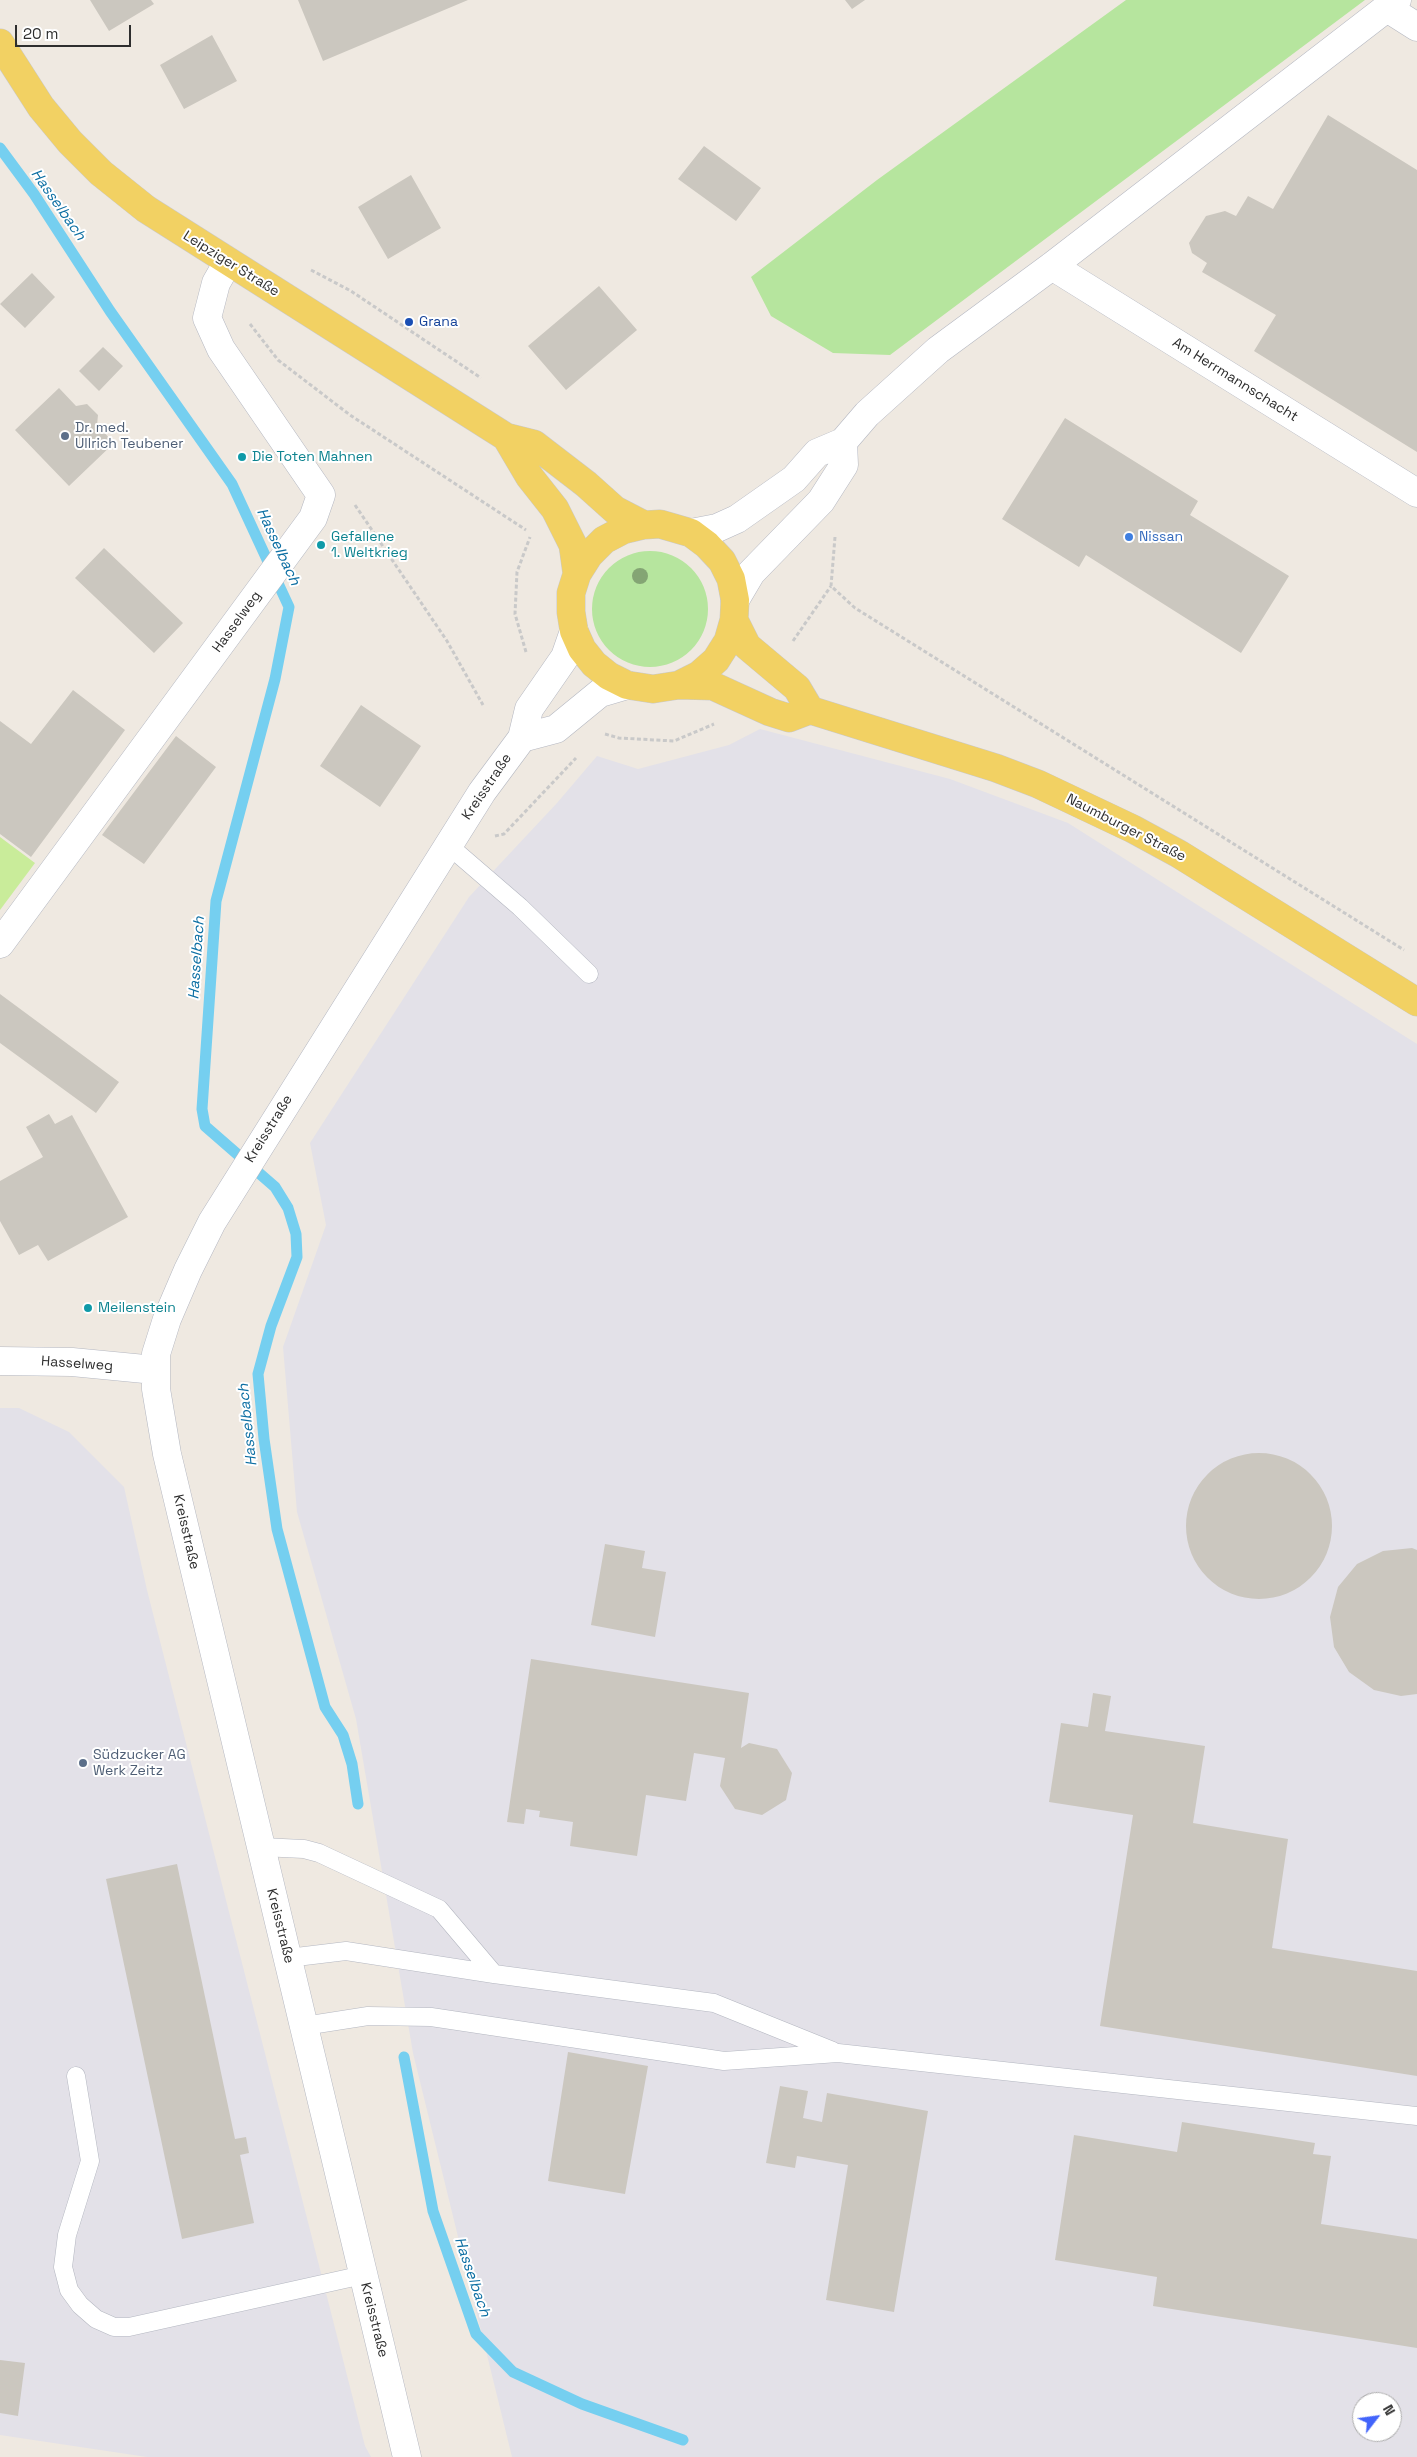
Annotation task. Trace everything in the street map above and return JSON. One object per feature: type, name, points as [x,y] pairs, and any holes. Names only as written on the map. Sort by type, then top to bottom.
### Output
[{"type":"main road","name":"Leipziger Straße","points":[[0,43],[41,107],[70,142],[101,174],[222,273],[506,437],[534,444],[586,484],[615,510],[644,525]]},
{"type":"main road","name":"Leipziger Straße","points":[[506,437],[530,476],[555,509],[573,545],[577,574]]},
{"type":"main road","points":[[660,524],[691,534],[708,546],[722,561],[731,579],[735,610],[747,646],[798,688],[810,710],[789,718],[770,712],[713,686],[679,685],[653,689],[627,684],[609,676],[594,664],[582,649],[574,631],[571,612],[572,592],[577,574],[588,555],[604,540],[623,530],[644,525],[660,524]]},
{"type":"main road","points":[[679,685],[699,675],[716,660],[728,641],[735,610]]},
{"type":"main road","name":"Naumburger Straße","points":[[810,710],[996,768],[1046,788],[1133,829],[1179,854],[1417,1002]]},
{"type":"street","points":[[691,534],[717,528],[737,519],[794,479],[817,453],[843,442],[867,414],[938,350],[1052,266],[1392,4],[1417,27]]},
{"type":"street","name":"Am Herrmannschacht","points":[[1052,266],[1417,493]]},
{"type":"street","points":[[222,273],[207,318],[220,348],[321,495]]},
{"type":"street","points":[[735,610],[752,573],[777,544],[821,501],[844,465],[843,442]]},
{"type":"street","name":"Hasselweg","points":[[0,944],[313,518],[321,495]]},
{"type":"street","name":"Kreisstraße","points":[[407,2457],[167,1454],[155,1370],[160,1337],[188,1270],[237,1182],[450,846],[482,792],[522,738],[529,709],[564,657],[574,631]]},
{"type":"street","points":[[522,738],[556,729],[600,694],[627,684]]},
{"type":"street","name":"Hasselweg","points":[[0,1362],[72,1362],[155,1370]]},
{"type":"lane","points":[[450,846],[520,906],[589,974]]},
{"type":"lane","points":[[261,1847],[304,1849],[319,1854],[438,1909],[494,1974]]},
{"type":"lane","points":[[288,1958],[346,1951],[494,1974],[714,2003],[838,2053]]},
{"type":"lane","points":[[304,2026],[368,2016],[431,2017],[724,2061],[838,2053],[1417,2116]]},
{"type":"lane","points":[[76,2076],[90,2161],[67,2236],[63,2267],[70,2290],[80,2305],[96,2318],[114,2327],[129,2327],[363,2275]]},
{"type":"path","points":[[309,269],[351,291],[487,382]]},
{"type":"path","points":[[222,273],[278,360],[350,414],[532,534],[516,572],[515,614],[527,656]]},
{"type":"path","points":[[321,495],[353,503],[447,641],[483,705]]},
{"type":"path","points":[[789,647],[830,586],[836,527]]},
{"type":"path","points":[[830,586],[855,608],[1409,953]]},
{"type":"path","points":[[602,734],[619,738],[674,741],[723,720]]},
{"type":"path","points":[[450,846],[504,834],[583,751]]},
{"type":"shaded area","points":[[760,729],[950,779],[1068,823],[1417,1044],[1417,2457],[512,2457],[413,2053],[356,1719],[297,1512],[283,1347],[326,1225],[310,1143],[469,897],[557,803],[597,756],[638,769],[729,745]]},
{"type":"shaded area","name":"Südzucker AG Werk Zeitz","points":[[0,1408],[19,1408],[69,1432],[124,1487],[147,1590],[365,2446],[371,2457],[147,2457],[0,2435]]},
{"type":"green space","points":[[1126,0],[1365,0],[890,355],[833,353],[771,316],[751,277],[877,180]]},
{"type":"green space","points":[[650,551],[672,556],[691,568],[703,587],[708,609],[703,631],[691,650],[672,662],[650,667],[628,662],[609,650],[597,631],[592,609],[597,587],[609,568],[628,556]]},
{"type":"green space","points":[[0,837],[35,863],[0,910]]},
{"type":"building","points":[[90,0],[151,0],[154,4],[109,31]]},
{"type":"building","points":[[298,0],[468,0],[323,61]]},
{"type":"building","points":[[845,0],[865,0],[852,9]]},
{"type":"building","points":[[212,35],[237,81],[184,109],[160,65]]},
{"type":"building","points":[[1328,115],[1417,170],[1417,452],[1254,351],[1276,315],[1202,272],[1207,263],[1192,253],[1189,243],[1206,216],[1225,211],[1236,216],[1248,196],[1273,209]]},
{"type":"building","points":[[704,146],[761,188],[736,221],[678,179]]},
{"type":"building","points":[[411,175],[441,228],[388,259],[358,207]]},
{"type":"building","points":[[32,273],[55,297],[25,328],[0,304]]},
{"type":"building","points":[[599,286],[637,330],[566,390],[528,346]]},
{"type":"building","points":[[103,347],[123,366],[99,391],[79,371]]},
{"type":"building","name":"Dr. med. Ullrich Teubener","points":[[59,388],[76,406],[87,404],[98,415],[97,425],[114,443],[69,486],[15,430]]},
{"type":"building","name":"Nissan","points":[[1065,418],[1198,501],[1190,515],[1289,576],[1241,653],[1086,555],[1079,567],[1002,519]]},
{"type":"building","points":[[104,548],[183,623],[154,653],[75,578]]},
{"type":"building","points":[[73,690],[125,730],[31,857],[0,834],[0,721],[31,744]]},
{"type":"building","points":[[361,705],[421,746],[380,807],[320,766]]},
{"type":"building","points":[[176,736],[216,767],[144,864],[102,835]]},
{"type":"building","points":[[0,994],[119,1082],[96,1113],[0,1043]]},
{"type":"building","points":[[49,1114],[55,1124],[72,1115],[128,1217],[48,1261],[38,1245],[19,1255],[0,1221],[0,1181],[43,1157],[26,1127]]},
{"type":"building","points":[[1259,1453],[1287,1458],[1311,1474],[1327,1498],[1332,1526],[1327,1554],[1311,1578],[1287,1594],[1259,1599],[1231,1594],[1207,1578],[1191,1554],[1186,1526],[1191,1498],[1207,1474],[1231,1458]]},
{"type":"building","points":[[605,1544],[645,1551],[642,1568],[666,1572],[655,1637],[591,1625]]},
{"type":"building","points":[[1412,1548],[1417,1550],[1417,1694],[1401,1696],[1374,1690],[1349,1672],[1334,1647],[1330,1617],[1338,1587],[1357,1564],[1383,1551]]},
{"type":"building","points":[[531,1659],[749,1693],[741,1748],[749,1743],[777,1749],[792,1773],[786,1800],[762,1815],[735,1809],[720,1786],[725,1758],[694,1753],[686,1801],[646,1795],[637,1856],[570,1846],[573,1822],[539,1817],[540,1811],[526,1809],[524,1824],[507,1822]]},
{"type":"building","points":[[1093,1693],[1111,1696],[1105,1731],[1205,1746],[1193,1823],[1288,1839],[1272,1948],[1417,1971],[1417,2076],[1100,2026],[1133,1815],[1049,1802],[1061,1723],[1088,1727]]},
{"type":"building","points":[[177,1864],[235,2139],[246,2137],[249,2153],[240,2155],[254,2223],[182,2239],[106,1879]]},
{"type":"building","points":[[568,2052],[648,2066],[625,2194],[548,2181]]},
{"type":"building","points":[[780,2086],[808,2091],[803,2118],[822,2122],[827,2093],[928,2111],[894,2312],[826,2300],[848,2165],[797,2156],[795,2168],[766,2163]]},
{"type":"building","points":[[1182,2122],[1315,2143],[1313,2154],[1331,2156],[1321,2224],[1417,2239],[1417,2348],[1153,2306],[1157,2277],[1055,2260],[1074,2135],[1177,2152]]},
{"type":"building","points":[[0,2360],[25,2363],[18,2416],[0,2413]]},
{"type":"waterway","name":"Hasselbach","points":[[0,148],[34,194],[110,311],[232,484],[289,607],[275,679],[216,901],[202,1109],[205,1126],[275,1187],[288,1208],[296,1234],[297,1257],[271,1326],[258,1374],[264,1439],[277,1529],[325,1707],[343,1735],[352,1764],[358,1804]]},
{"type":"waterway","name":"Hasselbach","points":[[404,2057],[433,2211],[476,2334],[513,2372],[582,2404],[683,2440]]},
{"type":"place","name":"Grana","points":[[409,322]]},
{"type":"place","name":"Dr. med. Ullrich Teubener","points":[[65,436]]},
{"type":"place","name":"Die Toten Mahnen","points":[[242,457]]},
{"type":"place","name":"Nissan","points":[[1129,537]]},
{"type":"place","name":"Gefallene 1. Weltkrieg","points":[[321,545]]},
{"type":"place","name":"Meilenstein","points":[[88,1308]]},
{"type":"place","name":"Südzucker AG Werk Zeitz","points":[[83,1763]]}]
